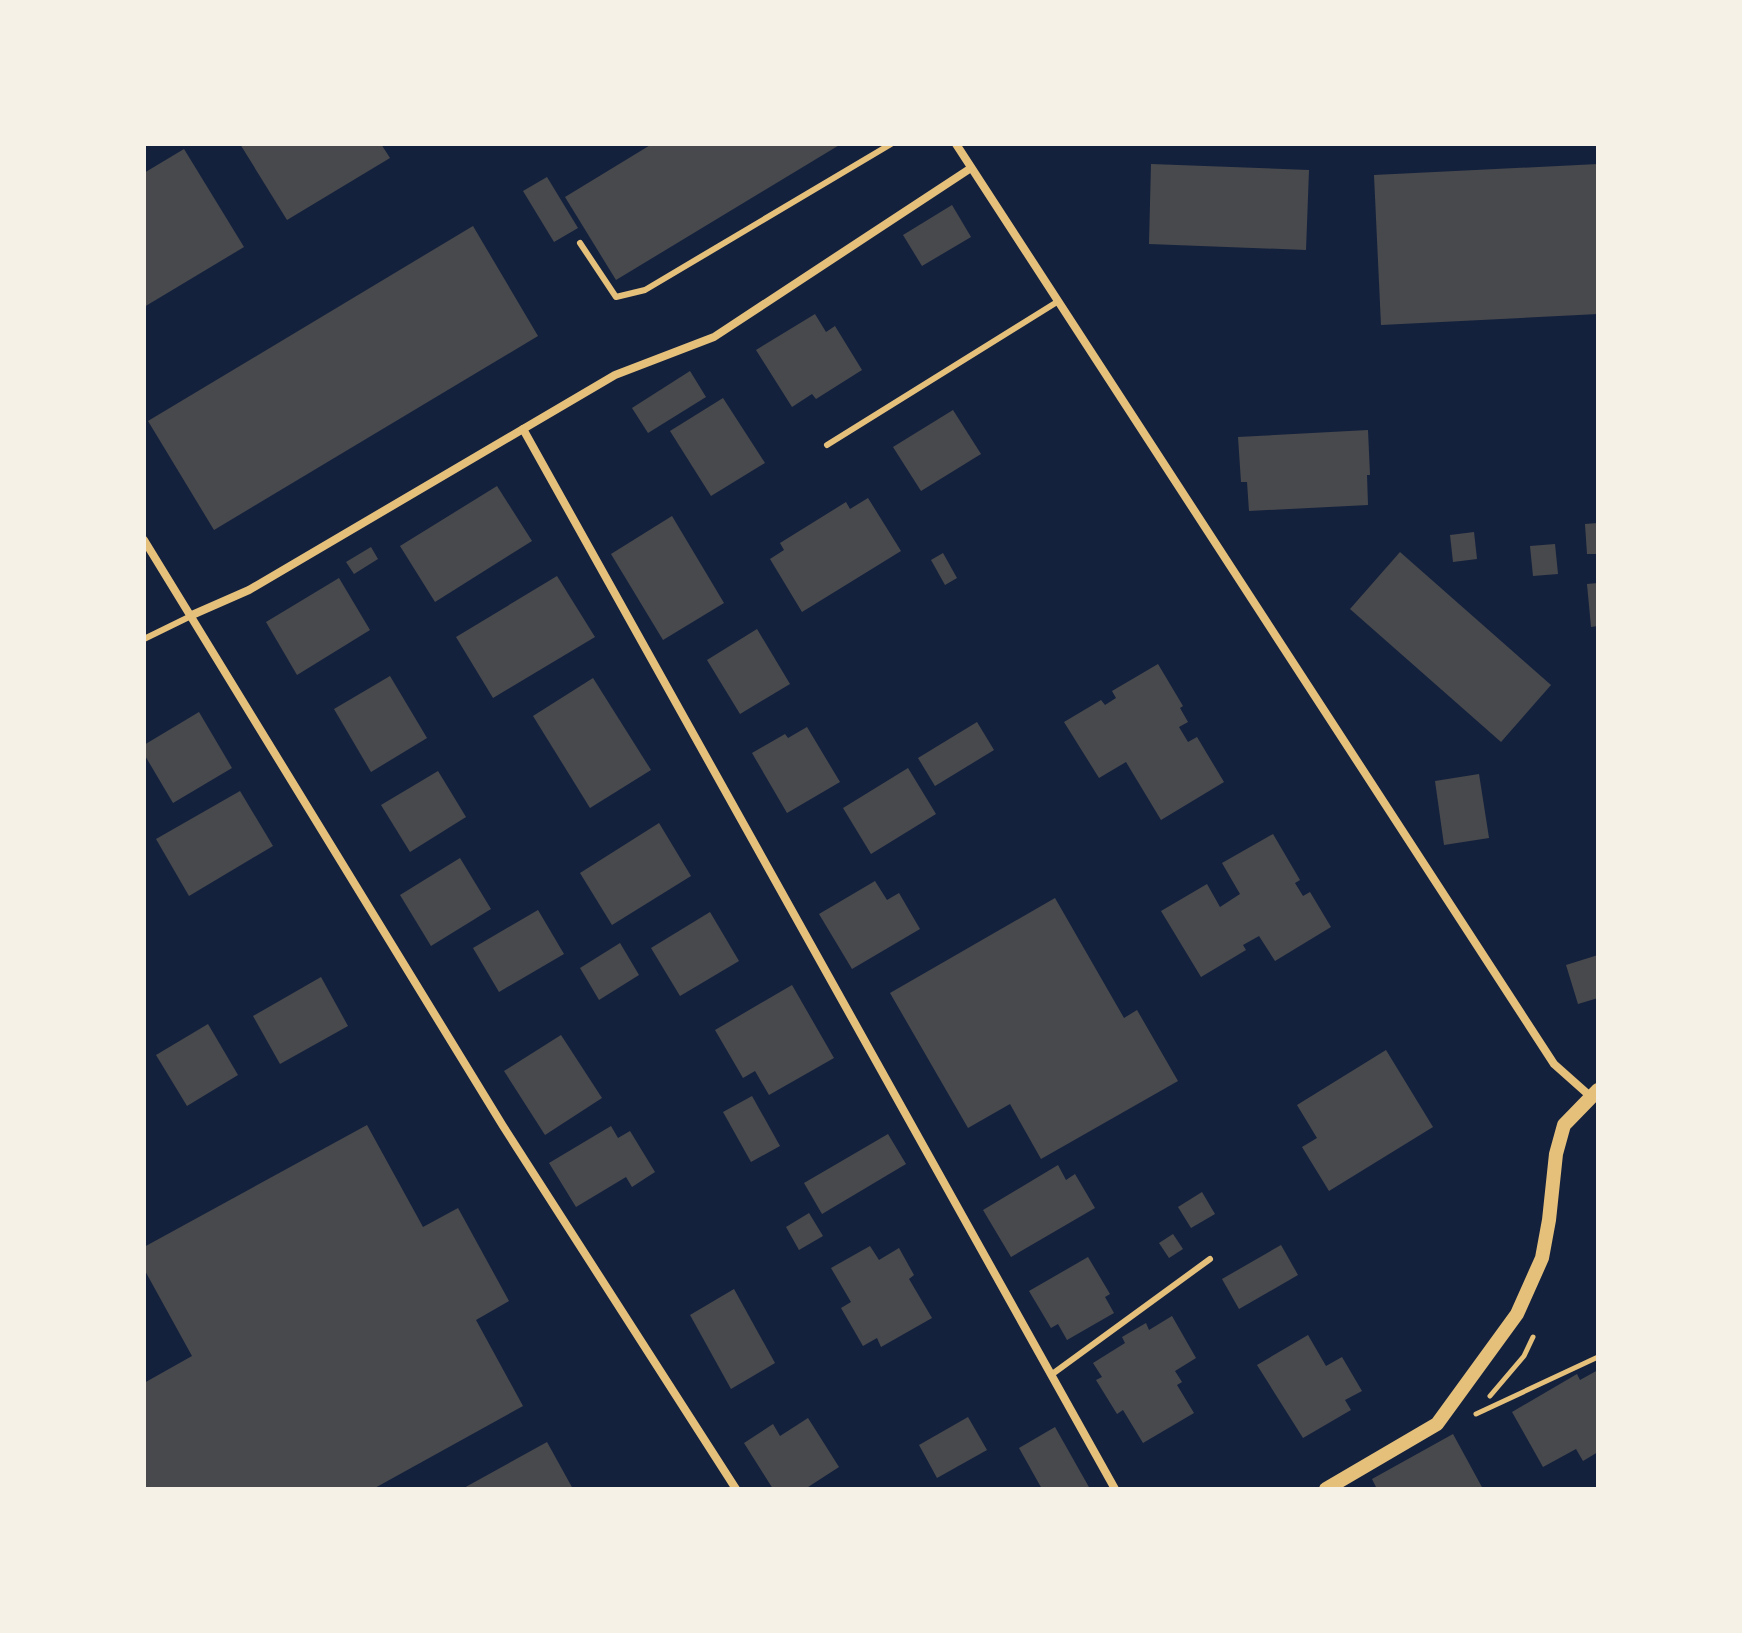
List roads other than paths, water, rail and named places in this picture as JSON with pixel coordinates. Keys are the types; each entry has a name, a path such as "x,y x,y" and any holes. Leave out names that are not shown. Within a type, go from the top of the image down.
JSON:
{"street":[{"path":"956,144 1554,1064 1594,1093 1564,1125 1556,1154 1542,1258 1517,1314 1437,1424 1326,1489"},
{"path":"192,615 249,590 615,375 714,337 971,168"},
{"path":"523,429 1115,1489"},
{"path":"144,540 503,1126 736,1489"}],"lane":[{"path":"580,243 616,297 645,290 891,144"},
{"path":"827,445 1057,302"},
{"path":"144,639 192,615"},
{"path":"1051,1375 1210,1259"}]}
